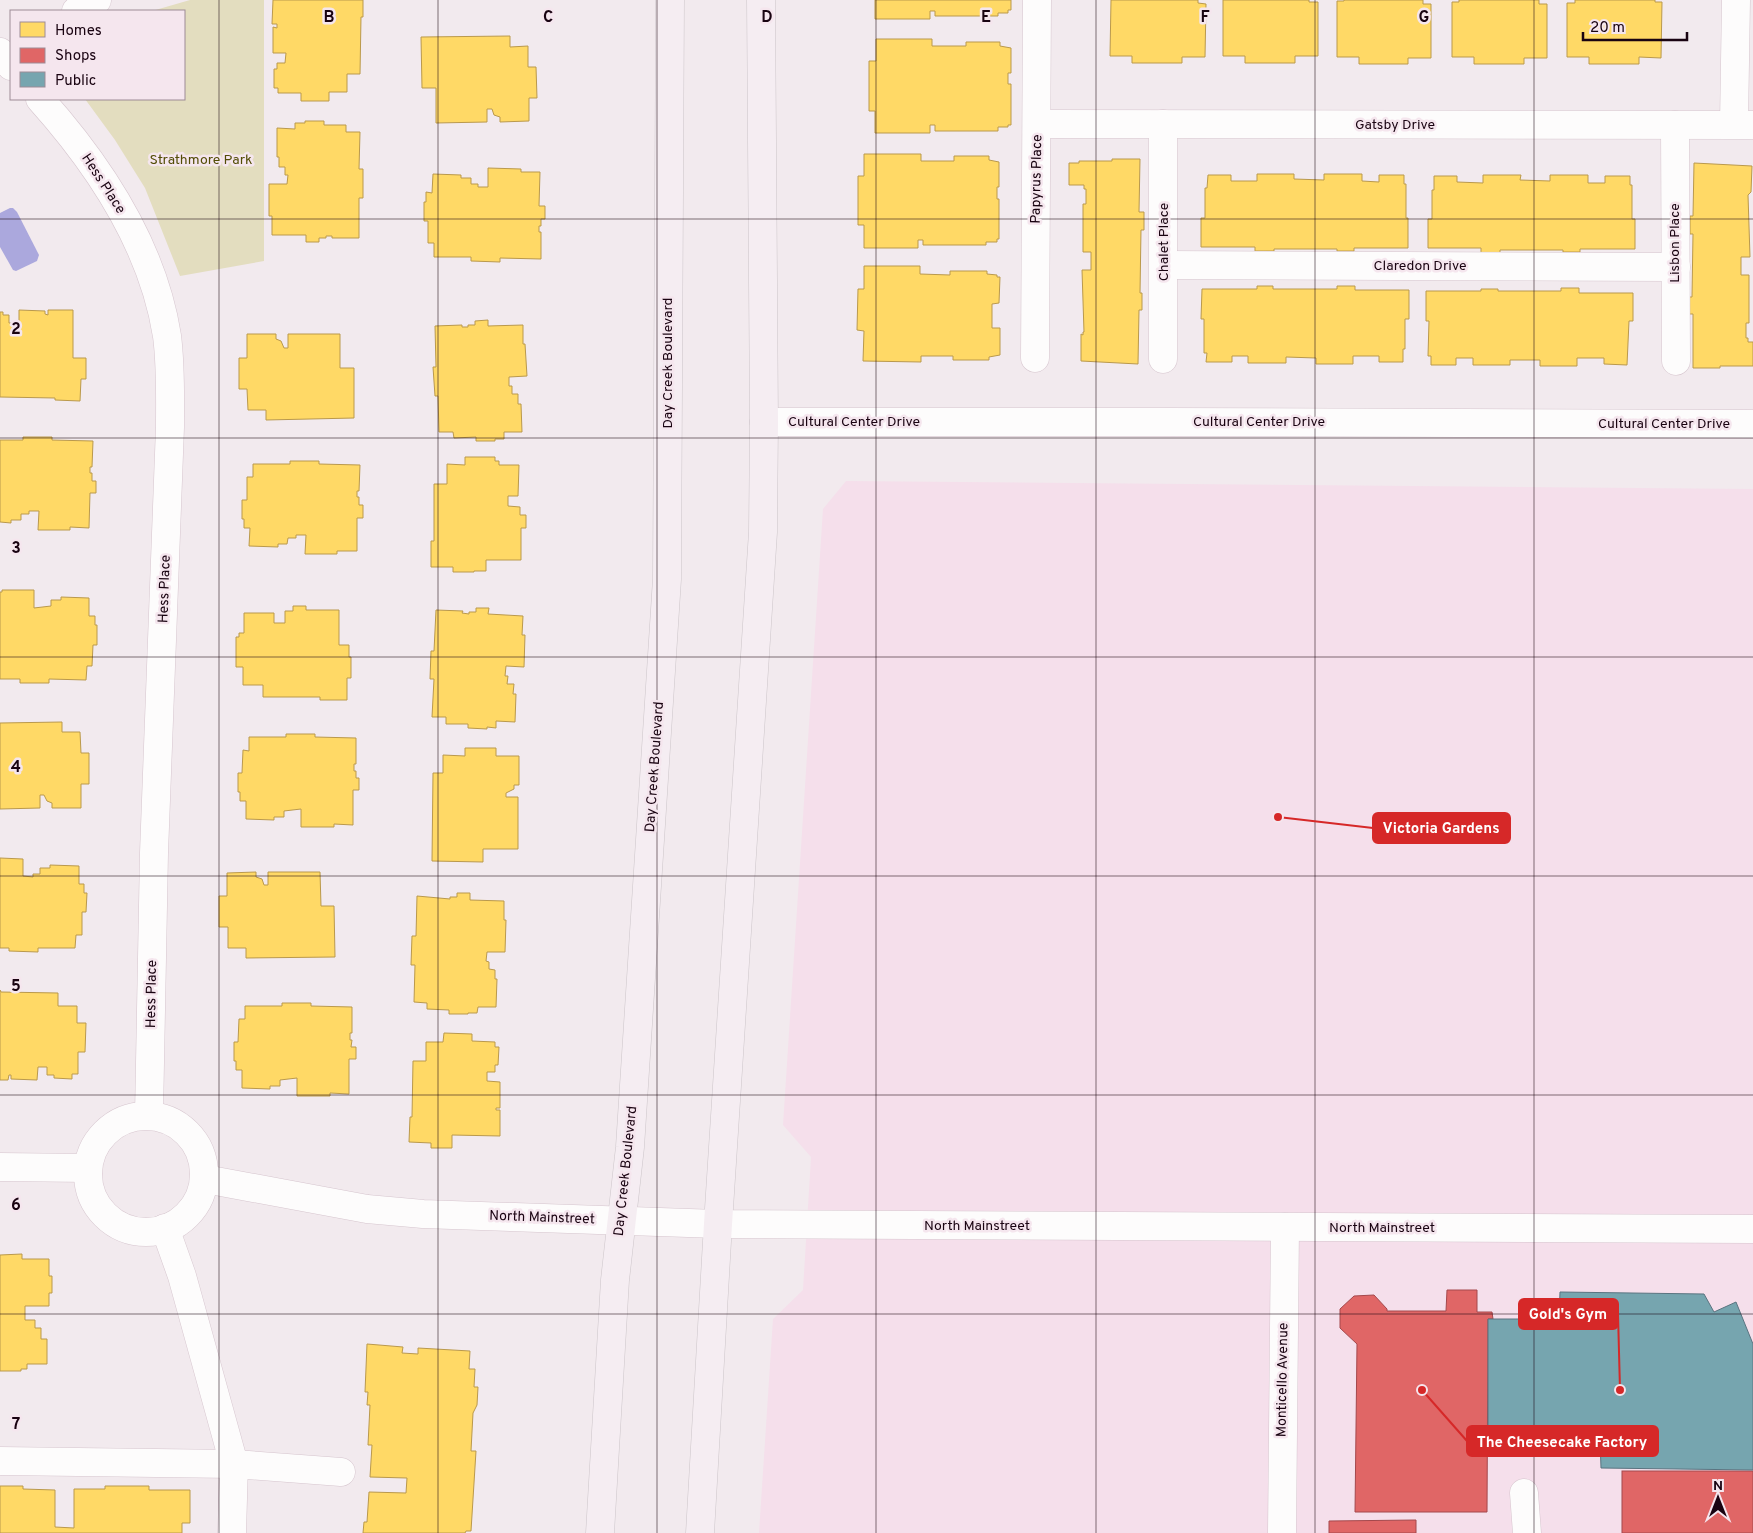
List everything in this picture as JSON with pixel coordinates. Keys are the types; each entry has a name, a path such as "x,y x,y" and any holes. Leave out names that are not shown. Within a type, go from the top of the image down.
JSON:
{"main road":[{"name":"Day Creek Boulevard","path":"600,1533 614,1280 630,1147 667,579 670,0"},
{"path":"700,1533 762,532 764,422 761,0"}],"street":[{"path":"78,10 97,0"},
{"name":"Papyrus Place","path":"1035,358 1038,124 1037,0"},
{"path":"1736,0 1743,124"},
{"name":"Hess Place","path":"41,100 93,166 126,218 141,250 160,301 167,337 170,373 170,427 167,556 156,783 150,1115"},
{"name":"Gatsby Drive","path":"1038,124 1743,124"},
{"name":"Chalet Place","path":"1163,124 1163,359"},
{"name":"Lisbon Place","path":"1675,125 1676,361"},
{"name":"Claredon Drive","path":"1164,264 1676,267"},
{"name":"Cultural Center Drive","path":"764,422 1753,424"},
{"path":"150,1115 170,1122 185,1132 196,1145 205,1178 201,1194 192,1209 180,1221 165,1228 146,1231 127,1228 110,1219 97,1205 90,1187 88,1168 92,1150 103,1134 118,1123 150,1115"},
{"path":"0,1167 88,1168"},
{"name":"North Mainstreet","path":"205,1178 368,1209 423,1214 554,1217 622,1221 718,1224 1753,1229"},
{"name":"Monticello Avenue","path":"1282,1533 1285,1227"},
{"path":"165,1228 182,1276 234,1464 232,1533"},
{"path":"0,1461 234,1464 341,1472"},
{"path":"1524,1493 1527,1533"}],"shaded area":[{"path":"846,481 1753,489 1753,1533 759,1533 773,1319 803,1290 811,1157 783,1125 823,509"}],"green space":[{"name":"Strathmore Park","path":"190,0 264,0 264,261 180,276 145,188 115,140 86,100 185,100 185,10 155,10"}],"water":[{"path":"10,208 17,212 39,255 37,261 16,271 13,270 0,247 0,213"}],"building: Homes":[{"path":"273,0 363,0 360,74 347,74 347,92 329,92 329,101 301,101 301,93 278,93 278,88 274,88 274,69 277,69 277,63 285,63 286,53 273,53 273,27 277,28 277,24 272,24"},
{"path":"875,0 1011,0 1011,10 1008,10 1008,13 998,13 998,16 935,16 935,11 930,11 930,19 875,19"},
{"path":"1111,0 1198,0 1198,3 1206,4 1205,57 1182,57 1182,63 1132,63 1132,56 1110,56"},
{"path":"1223,0 1309,0 1309,2 1318,2 1318,56 1295,56 1295,63 1245,63 1245,56 1223,56"},
{"path":"1423,0 1423,4 1431,4 1431,58 1408,58 1408,64 1359,64 1359,57 1337,57 1337,1"},
{"path":"1459,0 1539,0 1539,4 1547,4 1547,58 1524,58 1524,64 1474,64 1474,57 1452,57 1452,2 1459,2"},
{"path":"1575,0 1655,0 1655,2 1662,2 1661,58 1639,57 1639,64 1589,64 1589,57 1567,57 1567,3 1575,3"},
{"path":"510,36 510,47 528,46 528,67 536,67 537,98 529,98 529,121 500,122 500,117 494,115 492,109 487,109 487,122 436,123 436,88 422,88 421,37"},
{"path":"876,39 932,39 932,46 966,46 966,42 1000,42 1000,46 1011,48 1011,73 1008,73 1008,84 1011,84 1011,125 1008,125 1008,127 998,127 998,131 935,131 935,125 930,125 930,133 875,133 875,111 869,111 869,61 876,61"},
{"path":"305,121 324,121 324,125 346,125 346,132 360,132 359,169 363,169 363,198 359,198 359,238 332,238 332,236 326,236 326,238 319,238 319,242 306,242 306,235 272,235 272,216 269,216 269,184 287,184 288,175 285,175 285,167 279,167 277,128 295,129 295,123 305,123"},
{"path":"864,154 921,154 921,161 954,161 954,156 989,156 989,160 999,162 997,199 999,199 999,239 997,239 997,242 986,242 986,245 923,245 923,240 918,240 918,248 864,248 864,225 858,225 858,176 864,176"},
{"path":"1112,159 1140,159 1139,212 1144,212 1144,230 1141,230 1140,293 1142,293 1142,310 1139,310 1138,364 1081,361 1081,334 1083,335 1084,332 1082,270 1091,270 1091,252 1083,252 1083,204 1086,204 1086,189 1084,189 1084,185 1069,185 1069,163 1079,163 1079,161 1112,161"},
{"path":"1694,163 1752,166 1751,192 1748,195 1750,257 1741,257 1741,275 1749,275 1749,323 1746,323 1746,338 1748,338 1748,342 1753,342 1753,366 1693,368 1693,314 1688,314 1688,297 1692,297 1693,234 1690,234 1690,216 1693,216"},
{"path":"488,168 521,169 521,172 540,172 539,206 545,206 545,219 541,219 541,226 539,226 539,232 541,232 541,259 500,258 500,262 471,261 471,257 434,257 434,243 428,243 428,221 424,221 424,202 426,202 426,192 432,193 433,174 461,175 461,178 471,178 471,184 478,184 478,187 488,187"},
{"path":"1257,174 1294,174 1294,179 1324,180 1324,174 1362,174 1362,181 1379,182 1379,175 1404,175 1404,184 1406,184 1406,218 1408,218 1408,248 1354,248 1354,251 1337,251 1337,249 1274,249 1274,251 1255,251 1255,247 1201,247 1201,218 1205,218 1205,188 1207,188 1208,175 1231,175 1231,181 1257,181"},
{"path":"1483,175 1521,175 1520,180 1550,181 1550,175 1588,175 1588,183 1605,183 1605,176 1630,176 1630,185 1632,185 1632,219 1635,219 1635,249 1580,249 1580,252 1563,252 1563,250 1500,250 1500,253 1481,253 1481,248 1428,248 1428,219 1432,219 1434,176 1457,176 1457,182 1483,183"},
{"path":"864,266 920,266 920,274 950,275 950,271 987,271 987,274 997,275 997,277 1000,277 999,303 992,304 992,328 1000,328 1000,355 989,357 989,360 953,360 953,356 921,356 921,362 863,361 864,331 857,330 858,289 864,289"},
{"path":"1257,286 1273,286 1273,289 1337,289 1337,286 1355,286 1355,290 1409,290 1409,319 1405,319 1403,362 1379,362 1379,356 1353,356 1353,364 1316,364 1316,358 1286,357 1286,363 1248,363 1248,356 1232,356 1232,362 1206,362 1207,353 1204,353 1204,319 1201,319 1202,289 1257,289"},
{"path":"1561,288 1579,288 1579,293 1633,293 1633,321 1629,321 1627,365 1604,364 1604,358 1577,358 1577,366 1540,366 1540,360 1510,360 1510,365 1473,365 1473,358 1456,358 1456,365 1431,365 1431,356 1428,356 1429,321 1426,321 1426,291 1481,291 1481,289 1498,289 1498,291 1561,291"},
{"path":"19,310 45,311 45,314 48,315 48,310 73,310 73,358 86,358 86,379 81,379 80,401 55,400 55,398 0,397 0,312 3,312 3,315 9,315 9,323 19,323"},
{"path":"488,320 488,326 523,325 527,376 509,377 509,386 512,386 512,394 518,394 518,404 521,404 522,432 504,432 504,439 495,439 495,441 476,441 476,437 454,438 453,432 439,432 438,396 435,396 433,367 436,367 435,326 462,325 462,327 468,327 468,325 475,325 475,321"},
{"path":"247,334 276,334 276,339 281,341 284,348 288,348 288,334 340,334 340,368 354,368 354,418 266,420 266,410 248,410 247,389 239,389 239,358 247,358"},
{"path":"23,437 52,437 52,440 93,441 90,473 92,473 92,481 96,481 96,493 90,493 89,528 70,527 70,530 38,530 39,511 29,511 29,514 21,514 21,520 11,520 11,523 0,522 0,440 23,440"},
{"path":"465,457 495,457 495,461 499,461 499,465 519,465 518,496 508,496 508,506 520,507 520,515 526,515 526,528 521,528 521,560 486,560 486,571 474,572 453,572 453,567 431,567 431,541 434,541 434,484 447,484 447,464 465,465"},
{"path":"290,461 319,461 319,464 360,465 357,497 359,497 359,505 363,505 363,518 357,518 357,551 337,551 337,554 305,554 306,535 296,535 296,538 288,538 287,544 278,544 278,547 249,546 250,528 244,528 242,500 247,500 247,477 253,477 253,464 290,464"},
{"path":"2,590 34,590 34,608 51,606 51,600 61,600 61,597 89,598 89,616 95,616 95,625 97,625 97,645 93,645 92,666 87,666 86,680 49,679 49,683 20,683 20,679 0,679 0,592"},
{"path":"293,606 306,606 306,610 339,610 339,645 349,645 349,657 351,657 351,678 347,678 347,700 320,700 320,697 263,697 263,685 243,685 243,667 236,667 236,637 239,637 239,633 244,633 244,613 274,613 274,623 285,623 285,611 293,611"},
{"path":"476,608 489,608 488,614 523,616 522,635 525,635 524,667 506,666 505,676 508,676 507,684 514,684 513,694 516,694 515,722 496,721 496,728 468,728 468,724 446,724 446,717 432,717 434,679 430,679 431,651 434,651 436,610 463,611 462,613 469,614 469,612 476,612"},
{"path":"62,722 62,732 80,732 81,753 89,753 89,784 81,784 81,808 52,808 52,803 47,801 44,795 40,795 40,808 0,809 0,723"},
{"path":"286,734 315,734 315,737 356,738 356,764 354,764 354,771 356,771 356,778 359,778 359,790 353,790 353,825 334,824 334,827 301,827 301,809 284,811 284,817 274,817 274,820 246,819 246,801 240,801 240,792 238,792 238,773 242,773 243,750 249,751 249,737 286,737"},
{"path":"465,748 496,748 496,756 519,756 519,785 514,785 514,789 506,793 506,797 518,797 518,849 483,849 483,862 432,861 433,773 443,773 443,755 465,756"},
{"path":"0,858 23,859 23,876 33,877 33,874 40,874 40,868 50,868 50,865 79,866 79,884 84,884 84,893 87,893 86,912 82,912 82,935 76,935 75,948 38,948 38,952 9,951 9,948 0,948"},
{"path":"256,872 256,877 262,879 264,885 268,885 268,872 320,872 321,906 334,906 335,957 246,958 246,948 228,948 228,927 219,927 219,896 227,896 227,873"},
{"path":"457,893 470,893 470,900 504,901 504,920 506,920 505,952 487,952 486,961 489,962 489,969 495,970 495,979 497,979 496,1007 478,1007 477,1013 449,1014 449,1010 427,1009 427,1003 414,1002 415,965 411,965 412,936 416,936 417,896 450,899 450,897 457,897"},
{"path":"0,990 1,992 58,993 58,1006 77,1006 77,1023 86,1023 85,1052 78,1052 78,1074 72,1074 72,1079 54,1078 54,1075 47,1075 47,1067 38,1067 37,1080 11,1079 11,1075 9,1075 8,1080 0,1080"},
{"path":"282,1003 311,1003 311,1006 352,1007 352,1033 350,1033 350,1040 352,1040 351,1047 356,1047 356,1059 349,1059 349,1094 330,1093 330,1096 297,1096 297,1078 280,1080 280,1086 270,1086 270,1089 242,1088 242,1070 236,1070 236,1061 234,1061 234,1042 238,1042 239,1019 245,1019 245,1006 282,1006"},
{"path":"444,1033 472,1034 472,1041 495,1042 495,1047 499,1047 498,1065 495,1065 495,1072 487,1072 487,1081 500,1082 500,1108 496,1108 496,1110 500,1110 500,1136 452,1135 452,1148 431,1148 431,1143 409,1142 410,1117 412,1117 413,1061 426,1061 426,1042 443,1042"},
{"path":"22,1254 22,1259 49,1259 52,1293 49,1293 49,1306 25,1306 25,1320 35,1320 35,1328 41,1328 41,1339 47,1339 47,1364 27,1364 27,1369 21,1369 21,1371 0,1371 0,1255"},
{"path":"367,1344 403,1347 402,1353 418,1354 418,1348 470,1351 469,1369 475,1369 474,1387 478,1387 477,1405 473,1413 471,1451 476,1451 471,1531 466,1531 465,1533 363,1533 364,1522 367,1522 369,1492 406,1493 407,1478 370,1477 372,1445 368,1445 370,1405 367,1405 368,1392 365,1392"},
{"path":"0,1486 23,1486 23,1489 55,1490 55,1527 74,1528 74,1489 105,1489 105,1486 149,1486 149,1490 190,1490 190,1523 182,1523 182,1533 0,1533"}],"building: Shops":[{"path":"1447,1290 1477,1290 1477,1312 1492,1312 1493,1319 1488,1319 1487,1512 1355,1512 1357,1344 1340,1328 1340,1309 1354,1296 1374,1295 1387,1311 1446,1311"},
{"path":"1622,1471 1753,1471 1753,1533 1622,1533"},
{"path":"1416,1520 1416,1533 1329,1533 1329,1521"}],"building: Public":[{"path":"1560,1292 1704,1294 1714,1312 1736,1302 1753,1344 1753,1470 1601,1468 1600,1439 1488,1436 1488,1319 1559,1319"}],"place":[{"name":"Victoria Gardens","path":"1278,817"},
{"name":"The Cheesecake Factory","path":"1422,1390"},
{"name":"Gold's Gym","path":"1620,1390"}]}
